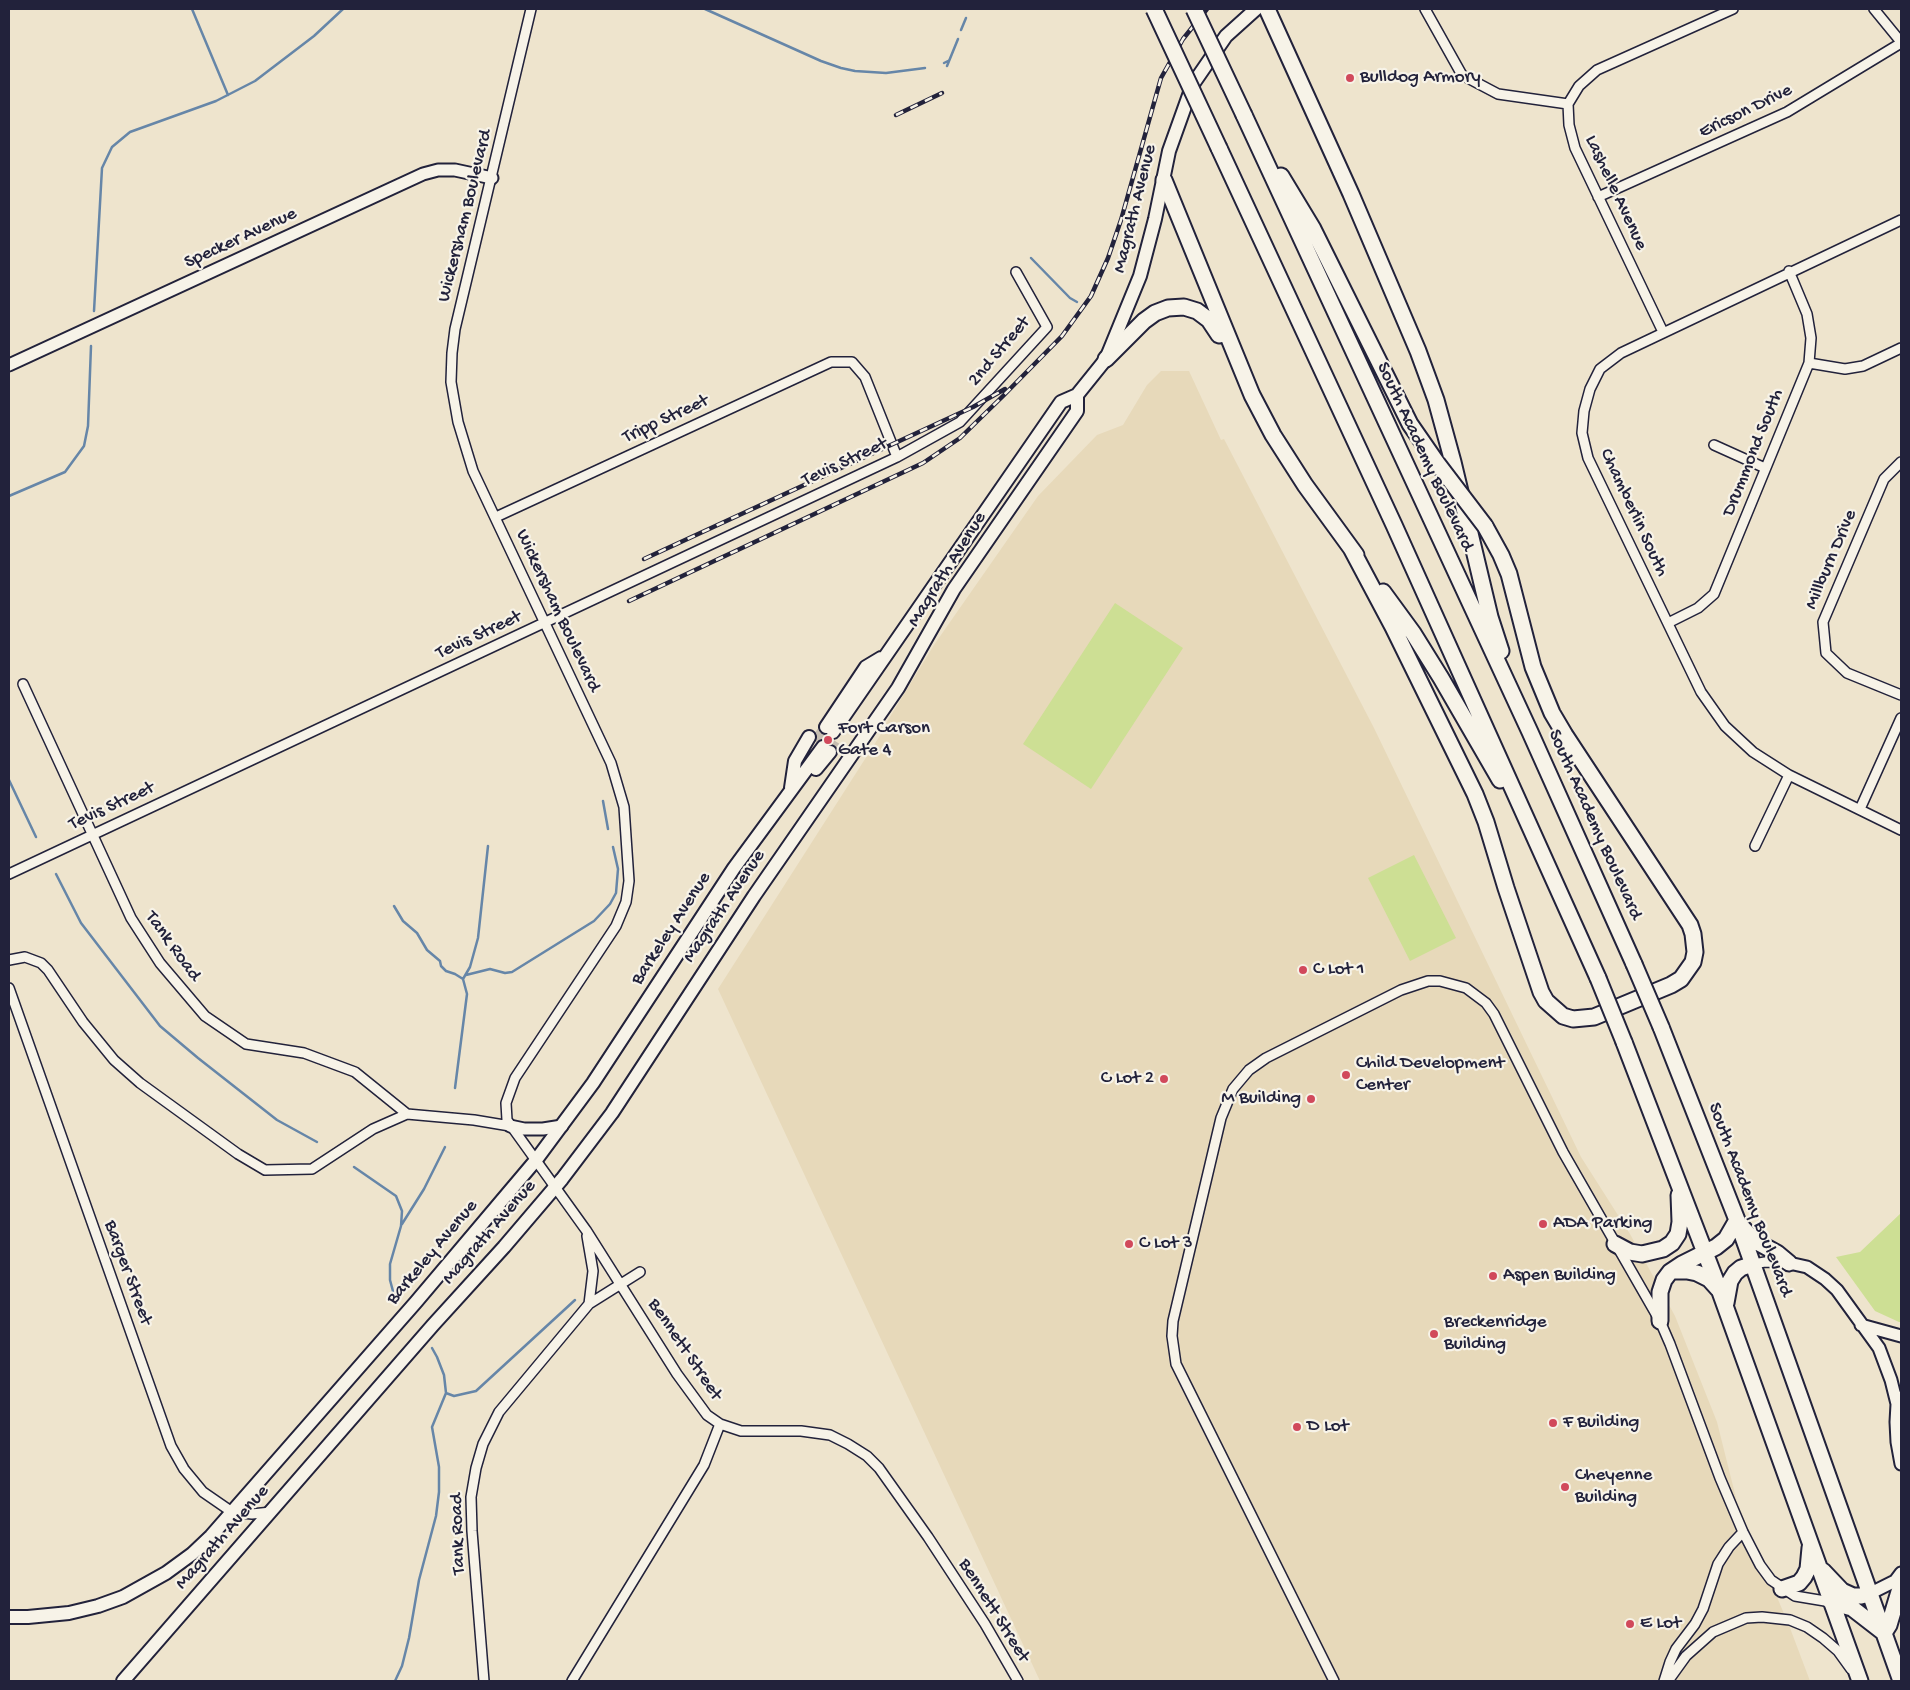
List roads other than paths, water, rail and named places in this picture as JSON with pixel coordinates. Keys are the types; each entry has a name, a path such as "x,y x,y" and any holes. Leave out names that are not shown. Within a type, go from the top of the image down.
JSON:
{"highway":[{"path":"1154,9 1394,525 1598,978 1706,1253 1860,1681"},
{"name":"South Academy Boulevard","path":"1194,9 1530,732 1634,964 1737,1220 1901,1681"},
{"path":"1267,9 1371,238 1418,351 1436,400 1453,462 1490,617 1530,732"},
{"path":"1244,115 1312,229 1410,424 1485,526 1501,555 1509,574 1533,668 1552,713 1565,736 1690,925 1695,952 1692,962 1681,979 1594,1018 1573,1019 1563,1016 1546,1001 1540,992 1486,822 1475,794 1393,626 1351,548"},
{"path":"1164,180 1237,360 1252,395 1273,435 1305,485 1413,633 1464,716 1551,871"},
{"path":"1106,359 1144,321 1155,313 1168,308 1184,307 1197,311 1209,320 1237,360"},
{"path":"1616,1244 1630,1252 1642,1254 1663,1249 1672,1243 1678,1234 1680,1222 1678,1181"},
{"path":"1660,1321 1660,1292 1664,1280 1670,1272 1706,1253 1726,1239 1737,1220 1755,1241 1777,1253 1789,1263"},
{"path":"1726,1307 1730,1281 1742,1268 1753,1264"},
{"path":"1670,1272 1687,1270 1697,1273 1708,1279 1719,1290"},
{"path":"1782,1588 1799,1583 1804,1577 1808,1569 1810,1544"},
{"path":"1817,1564 1842,1591 1854,1596 1870,1594"},
{"path":"1831,1602 1852,1608 1884,1633 1889,1625 1901,1585"}],"main road":[{"name":"Magrath Avenue","path":"123,1681 556,1186 612,1113 754,896 898,688 954,590 1077,411 1077,395 1106,359 1140,276 1164,180 1169,151 1179,118 1193,84 1226,36 1256,9"},
{"path":"887,654 849,681 829,730 887,654 1061,402 1077,395"},
{"name":"Barkeley Avenue","path":"9,1617 36,1617 69,1613 98,1606 123,1597 159,1578 192,1554 212,1536 416,1302 536,1160 593,1083 734,868 790,792 810,778 819,744 795,761 790,792"}],"street":[{"name":"Wickersham Boulevard","path":"510,1126 505,1110 515,1078 616,926 626,902 629,882 624,806 617,780 467,454 456,413 451,375 455,329 532,9"},
{"path":"1425,9 1462,75 1498,94 1568,104 1579,86 1597,70 1733,9"},
{"path":"1874,9 1901,42"},
{"name":"Ericson Drive","path":"1598,198 1788,112 1901,42"},
{"name":"Lashelle Avenue","path":"1568,104 1569,125 1575,148 1663,332"},
{"name":"Specker Avenue","path":"9,366 423,174 438,170 455,170 492,178"},
{"name":"Chamberlin South","path":"1901,220 1789,271 1621,352 1600,369 1590,389 1584,411 1582,433 1588,458 1701,692 1726,726 1752,752 1789,775 1901,830"},
{"name":"Drummond South","path":"1668,623 1698,608 1714,594 1809,363 1811,338 1807,314 1789,271"},
{"name":"2nd Street","path":"960,422 1046,327 1016,272"},
{"path":"1809,363 1845,369 1863,366 1901,348"},
{"name":"Tripp Street","path":"496,517 831,362 852,362 865,377 897,457"},
{"name":"Tevis Street","path":"9,874 91,834 545,624 897,457 960,422"},
{"path":"1714,445 1765,468"},
{"name":"Millburn Drive","path":"1901,462 1884,479 1823,622 1826,653 1847,673 1901,696"},
{"name":"Tank Road","path":"23,684 131,918 160,963 204,1016 246,1044 304,1053 355,1072 407,1114"},
{"path":"1860,809 1901,718"},
{"path":"1755,846 1789,775"},
{"path":"9,960 25,957 41,962 83,1022 114,1060 140,1083 238,1154 265,1170 312,1169 373,1129 407,1114 474,1120 524,1129 562,1126"},
{"path":"1334,1681 1176,1364 1172,1336 1173,1321 1221,1118 1232,1089 1260,1061 1401,990 1428,981 1454,984 1476,995 1494,1014 1563,1152 1660,1321 1720,1478 1743,1532 1760,1565 1772,1580 1782,1588 1802,1598 1831,1602"},
{"name":"Barger Street","path":"9,988 171,1446 184,1469 203,1492 232,1512"},
{"path":"510,1126 556,1186"},
{"name":"Bennett Street","path":"556,1186 707,1415 720,1424 741,1431 818,1432 840,1440 867,1456 879,1468 928,1538 985,1624 1018,1681"},
{"path":"586,1230 593,1271 589,1304"},
{"path":"1753,1264 1765,1262 1789,1263 1807,1267 1837,1290 1879,1348 1899,1400 1896,1422 1901,1464"},
{"name":"Tank Road","path":"484,1681 471,1497 476,1468 483,1444 499,1412 589,1304 640,1272"},
{"path":"1861,1325 1901,1336"},
{"path":"572,1681 704,1465 720,1424"},
{"path":"232,1512 252,1514 271,1512"},
{"path":"1664,1681 1676,1649 1695,1624 1703,1609 1718,1564 1729,1547 1743,1532"},
{"path":"1870,1594 1896,1581 1901,1573"},
{"path":"1668,1681 1697,1644 1713,1632 1746,1618 1762,1617 1790,1620 1807,1627 1838,1651 1860,1681"}],"waterway":[{"path":"192,9 228,95"},
{"path":"94,311 102,168 112,147 130,132 216,101 255,81 314,36 343,9"},
{"path":"705,9 821,61 841,68 886,73 925,68"},
{"path":"961,30 966,18"},
{"path":"947,66 958,39"},
{"path":"944,63 948,61"},
{"path":"1031,258 1070,298 1077,302"},
{"path":"9,496 65,472 84,446 88,426 91,346"},
{"path":"9,780 36,837"},
{"path":"603,801 608,829"},
{"path":"455,1088 467,994 463,979 470,967 478,938 488,846"},
{"path":"466,975 490,969 505,973 512,972 594,921 610,904 616,893 618,869 613,847"},
{"path":"56,874 81,923 160,1026 277,1120 317,1142"},
{"path":"394,906 403,921 417,933 427,950 440,961 441,966 446,971 463,979"},
{"path":"402,1224 424,1189 445,1147"},
{"path":"354,1167 396,1196 402,1211 401,1226 390,1264 390,1280 394,1295"},
{"path":"446,1393 454,1396 476,1391 575,1300"},
{"path":"395,1681 402,1666 409,1638 419,1580 436,1516 439,1492 439,1467 432,1427 446,1393 444,1375 432,1348"}],"tunnel":[{"path":"816,742 826,727"},
{"path":"830,752 840,737"}],"railway":[{"path":"629,601 923,463 960,438 1062,336 1091,296 1108,258 1121,220 1161,78 1183,39 1207,9"},
{"path":"896,115 942,93"},
{"path":"644,559 973,407 1005,389"}],"place":[{"name":"Bulldog Armory","path":"1350,78"},
{"name":"Fort Carson Gate 4","path":"828,740"},
{"name":"C Lot 1","path":"1303,970"},
{"name":"Child Development Center","path":"1346,1075"},
{"name":"C Lot 2","path":"1164,1079"},
{"name":"M Building","path":"1311,1099"},
{"name":"ADA Parking","path":"1543,1224"},
{"name":"C Lot 3","path":"1129,1244"},
{"name":"Aspen Building","path":"1493,1276"},
{"name":"Breckenridge Building","path":"1434,1334"},
{"name":"F Building","path":"1553,1423"},
{"name":"D Lot","path":"1297,1427"},
{"name":"Cheyenne Building","path":"1565,1487"},
{"name":"E Lot","path":"1630,1624"}]}
